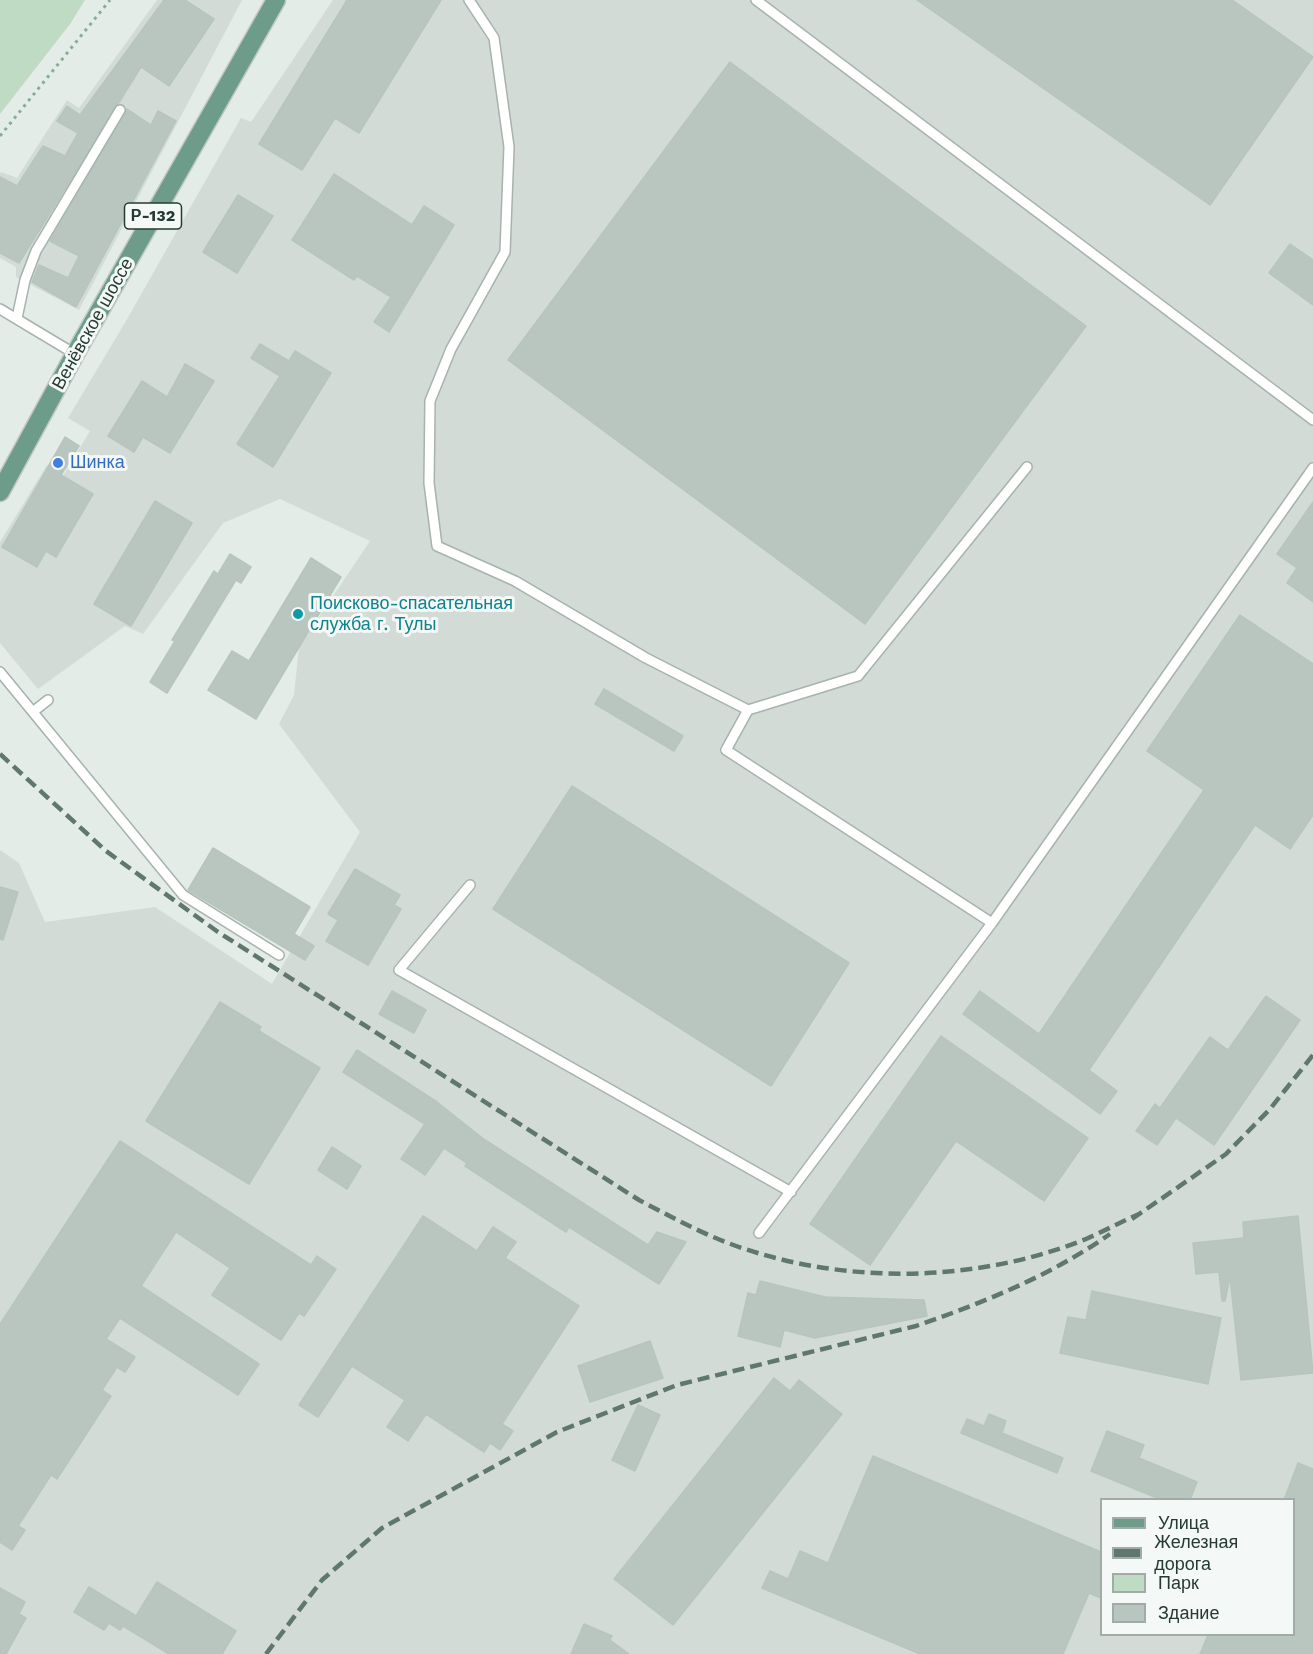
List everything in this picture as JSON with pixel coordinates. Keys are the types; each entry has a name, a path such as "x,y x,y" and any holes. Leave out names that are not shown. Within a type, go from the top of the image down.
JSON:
{"main road":[{"name":"Венёвское шоссе","path":"0,492 75,354 276,0"}],"lane":[{"path":"469,0 494,38 509,147 505,252 451,349 430,401 429,483 437,546 515,581 646,658 748,710"},
{"path":"756,0 1313,420"},
{"path":"17,318 25,280 36,251 120,110"},
{"path":"0,309 75,354"},
{"path":"992,923 726,750 748,710 858,676 1027,467"},
{"path":"759,1233 992,923 1313,468"},
{"path":"0,672 183,895 279,955"},
{"path":"34,711 48,700"},
{"path":"470,885 399,970 790,1192"}],"path":[{"path":"0,136 110,0"}],"shaded area":[{"path":"157,0 242,0 79,310 16,277 16,267 0,258 0,174 1,172 17,178 67,100 79,108"},
{"path":"333,0 1313,0 1313,1654 0,1654 0,850 19,863 45,922 155,907 272,984 360,832 279,724 294,695 299,647 370,541 280,499 223,523 143,634 125,626 38,689 0,643 0,542 47,465 63,476 90,431 68,418 241,118 251,122"}],"green space":[{"path":"0,0 85,0 70,24 0,114"}],"building":[{"path":"164,0 185,0 214,19 169,86 141,67 19,263 0,253 0,177 17,186 43,146 65,156 78,133 57,121 67,106 80,115"},
{"path":"347,0 441,0 359,133 335,118 302,170 259,144"},
{"path":"917,0 1232,0 1313,57 1210,205"},
{"path":"730,62 1086,326 865,624 508,360"},
{"path":"127,109 151,125 158,111 176,121 76,307 32,282 39,265 68,278 79,256 50,241"},
{"path":"334,174 412,225 424,206 454,225 389,332 374,322 391,297 357,276 354,280 292,240"},
{"path":"238,195 273,216 237,273 203,252"},
{"path":"1290,244 1313,260 1313,305 1269,273"},
{"path":"260,344 289,361 295,351 331,373 273,467 237,444 280,376 251,358"},
{"path":"185,364 214,381 170,453 143,437 134,452 108,436 142,381 167,397"},
{"path":"65,437 79,446 61,475 93,494 56,557 46,551 37,567 2,547"},
{"path":"155,501 192,523 131,626 94,604"},
{"path":"1313,502 1313,602 1287,583 1297,568 1277,554"},
{"path":"230,554 251,567 241,583 236,580 167,693 150,682 175,641 172,640 214,571 218,574"},
{"name":"Поисково-спасательная служба г. Тулы","path":"311,558 341,577 256,719 208,690 232,651 249,661"},
{"path":"1240,615 1313,664 1313,815 1290,849 1255,825 1089,1070 1117,1091 1100,1114 963,1014 980,991 1039,1034 1204,790 1147,751"},
{"path":"604,689 683,736 674,751 595,704"},
{"path":"572,786 849,963 771,1086 493,909"},
{"path":"213,848 310,907 294,934 314,946 305,960 188,890"},
{"path":"355,869 400,895 394,905 401,909 368,965 326,941 338,920 328,914"},
{"path":"0,887 18,892 3,940 0,939"},
{"path":"392,991 426,1010 414,1033 379,1014"},
{"path":"1266,996 1300,1020 1214,1145 1176,1118 1157,1145 1136,1131 1155,1104 1160,1108 1210,1037 1228,1050"},
{"path":"220,1002 261,1027 259,1031 320,1068 249,1184 146,1121"},
{"path":"941,1036 1088,1138 1044,1201 956,1141 870,1265 810,1224"},
{"path":"357,1050 437,1102 485,1140 648,1245 657,1232 686,1242 659,1284 569,1227 566,1232 465,1166 467,1163 444,1148 425,1175 401,1159 425,1124 343,1072"},
{"path":"120,1141 311,1265 317,1256 336,1269 304,1316 299,1313 281,1340 212,1295 230,1268 176,1232 141,1286 259,1364 238,1395 120,1318 106,1339 135,1357 125,1372 117,1367 102,1390 111,1396 57,1479 51,1475 18,1526 25,1530 12,1550 0,1542 0,1324"},
{"path":"332,1147 361,1166 347,1189 318,1170"},
{"path":"423,1216 477,1251 493,1227 516,1242 505,1258 579,1306 502,1424 513,1431 500,1450 490,1443 484,1452 426,1414 408,1441 387,1427 405,1400 352,1366 318,1417 299,1405"},
{"path":"1298,1216 1313,1373 1241,1380 1230,1277 1225,1301 1222,1301 1219,1272 1196,1274 1193,1243 1244,1238 1243,1222"},
{"path":"760,1281 825,1297 924,1300 927,1316 815,1338 784,1330 780,1347 738,1336 748,1293 756,1295"},
{"path":"1092,1291 1221,1318 1208,1384 1060,1353 1068,1317 1086,1320"},
{"path":"650,1341 663,1378 590,1402 578,1366"},
{"path":"774,1378 790,1391 799,1380 842,1414 673,1625 614,1579"},
{"path":"638,1405 660,1415 635,1471 612,1460"},
{"path":"989,1414 1006,1421 1002,1433 1063,1458 1057,1473 961,1433 967,1419 984,1426"},
{"path":"1107,1431 1144,1445 1139,1458 1197,1482 1191,1498 1157,1498 1091,1471"},
{"path":"873,1456 1100,1552 1100,1598 1089,1593 1063,1654 920,1654 762,1588 770,1571 788,1579 800,1551 828,1563"},
{"path":"1298,1463 1313,1469 1313,1654 1200,1654 1208,1636 1295,1636 1295,1498 1285,1498"},
{"path":"157,1582 236,1631 222,1654 169,1654 123,1626 120,1630 109,1623 104,1630 74,1612 89,1587 136,1616"},
{"path":"0,1588 25,1602 19,1614 26,1618 6,1654 0,1654"},
{"path":"584,1624 612,1636 610,1640 629,1654 571,1654"}],"railway":[{"path":"0,754 106,851 218,932 639,1200 716,1238 784,1260 827,1268 871,1273 915,1274 1002,1264 1045,1253 1086,1239 1139,1214"},
{"path":"1132,1219 1226,1154 1270,1109 1313,1055"},
{"path":"266,1654 322,1580 382,1528 557,1432 677,1385 916,1326 942,1317 1016,1287 1064,1263 1110,1234"}],"place":[{"name":"Шинка","path":"58,463"},
{"name":"Поисково-спасательная служба г. Тулы","path":"298,614"}]}
